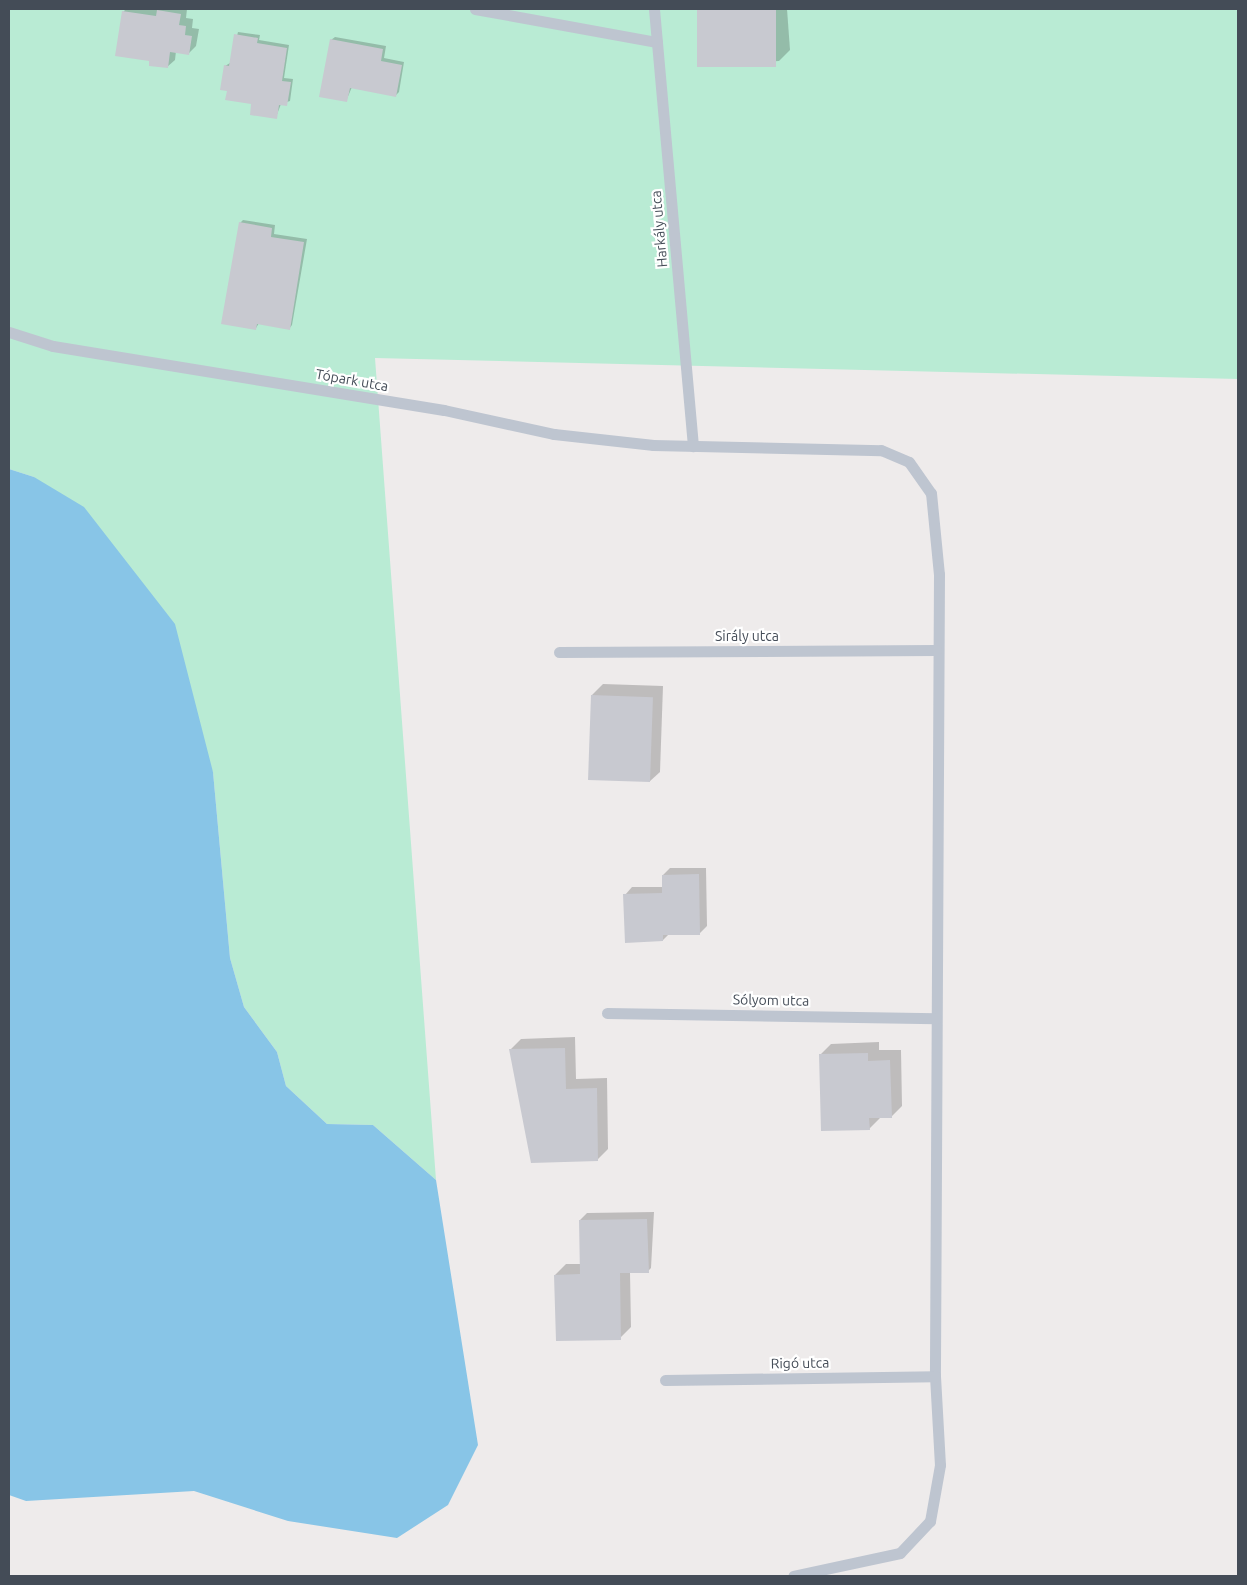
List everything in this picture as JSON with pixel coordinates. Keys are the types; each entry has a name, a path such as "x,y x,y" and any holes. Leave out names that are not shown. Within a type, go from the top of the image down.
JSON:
{"lane":[{"path":"475,9 657,42"},
{"name":"Harkály utca","path":"654,9 693,446"},
{"name":"Tópark utca","path":"9,332 53,346 444,410 554,434 652,445 881,450 909,462 931,493 939,574 936,650 935,1376 940,1465 930,1521 900,1553 793,1576"},
{"name":"Sirály utca","path":"558,652 936,650"},
{"name":"Sólyom utca","path":"607,1013 936,1018"},
{"name":"Rigó utca","path":"665,1380 935,1376"}],"green space":[{"path":"9,9 1238,9 1238,379 375,358 436,1180 373,1125 327,1124 286,1086 277,1052 244,1007 230,958 213,772 34,477 9,469"}],"water":[{"path":"9,469 34,477 84,507 175,624 213,772 230,958 244,1007 277,1052 286,1086 327,1124 373,1125 436,1180 478,1445 448,1505 397,1538 288,1521 194,1491 26,1501 9,1495"}],"building":[{"path":"697,9 776,9 776,67 697,67"},
{"path":"157,10 181,14 179,25 186,26 185,35 192,36 189,55 170,52 168,68 149,66 149,61 115,56 122,11 156,16"},
{"path":"234,34 258,38 257,43 287,48 282,81 291,82 287,106 279,105 277,119 250,115 251,104 225,100 227,91 220,90 224,65 229,66"},
{"path":"330,39 383,49 381,61 402,65 396,97 350,88 347,102 319,97"},
{"path":"239,222 272,228 271,237 304,242 290,330 257,324 256,330 221,324"},
{"path":"591,695 653,697 650,782 588,780"},
{"path":"699,874 700,935 663,935 663,941 625,943 623,894 662,893 662,875"},
{"path":"565,1048 566,1089 597,1088 598,1161 531,1163 509,1049"},
{"path":"868,1053 868,1061 890,1060 892,1118 869,1118 870,1130 821,1131 819,1054"},
{"path":"647,1219 649,1273 620,1273 621,1340 556,1341 554,1275 580,1274 579,1220"}]}
